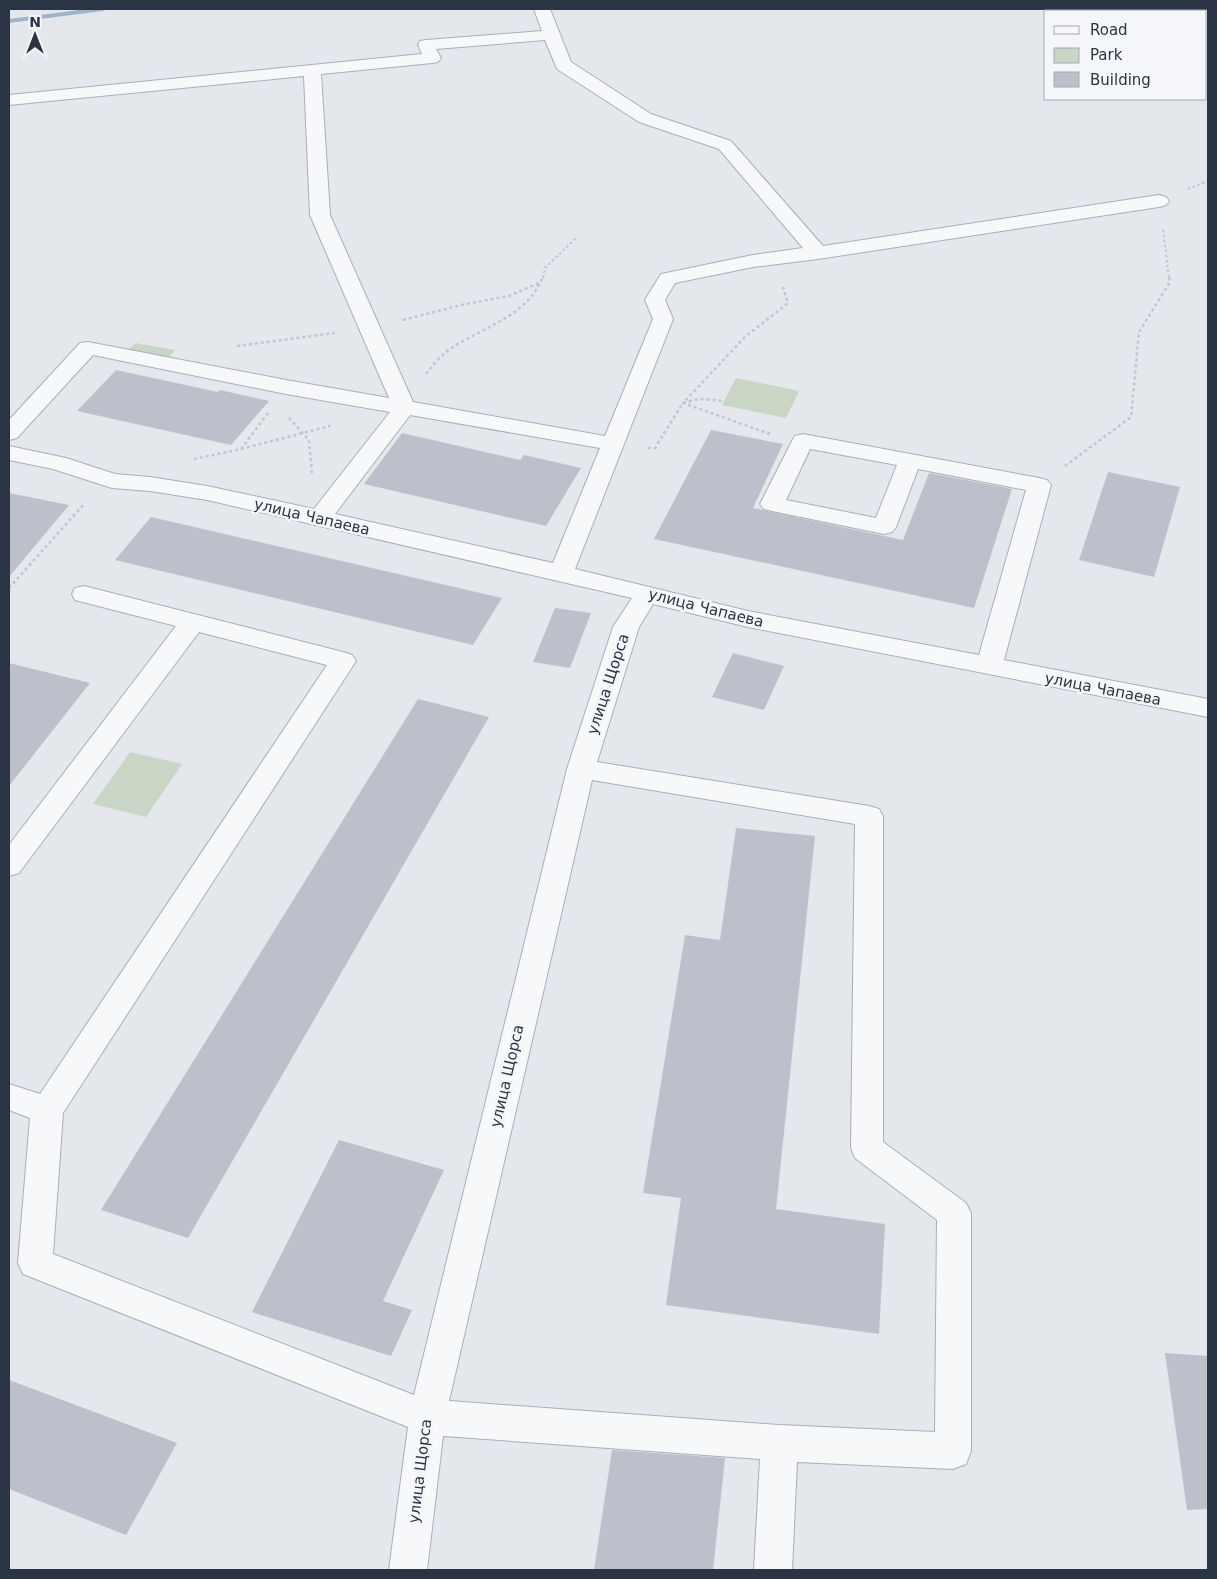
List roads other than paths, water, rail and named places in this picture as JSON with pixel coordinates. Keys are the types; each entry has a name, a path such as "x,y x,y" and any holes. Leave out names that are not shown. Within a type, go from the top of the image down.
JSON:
{"street":[{"path":"542,9 563,65 645,118 725,144 818,253"},
{"path":"9,100 432,58 426,45 551,35"},
{"path":"312,70 320,215 404,408"},
{"path":"561,573 663,319 654,300 668,278 772,259 1158,201"},
{"path":"9,433 88,348 281,395 404,408 613,444"},
{"path":"317,518 404,408"},
{"path":"910,461 884,527 772,504 803,441 1039,485 989,666"},
{"name":"улица Чапаева","path":"9,453 58,463 107,479 207,493 648,593 748,619 1208,708"},
{"name":"улица Щорса","path":"408,1570 426,1417 581,769 626,627 648,593"},
{"path":"84,594 343,661 47,1110 35,1263 426,1417 779,1443 953,1450 954,1213 867,1148 869,816 581,769"},
{"path":"9,865 193,622"},
{"path":"9,1097 47,1110"},
{"path":"773,1570 779,1443"}],"waterway":[{"path":"9,21 103,9"}]}
